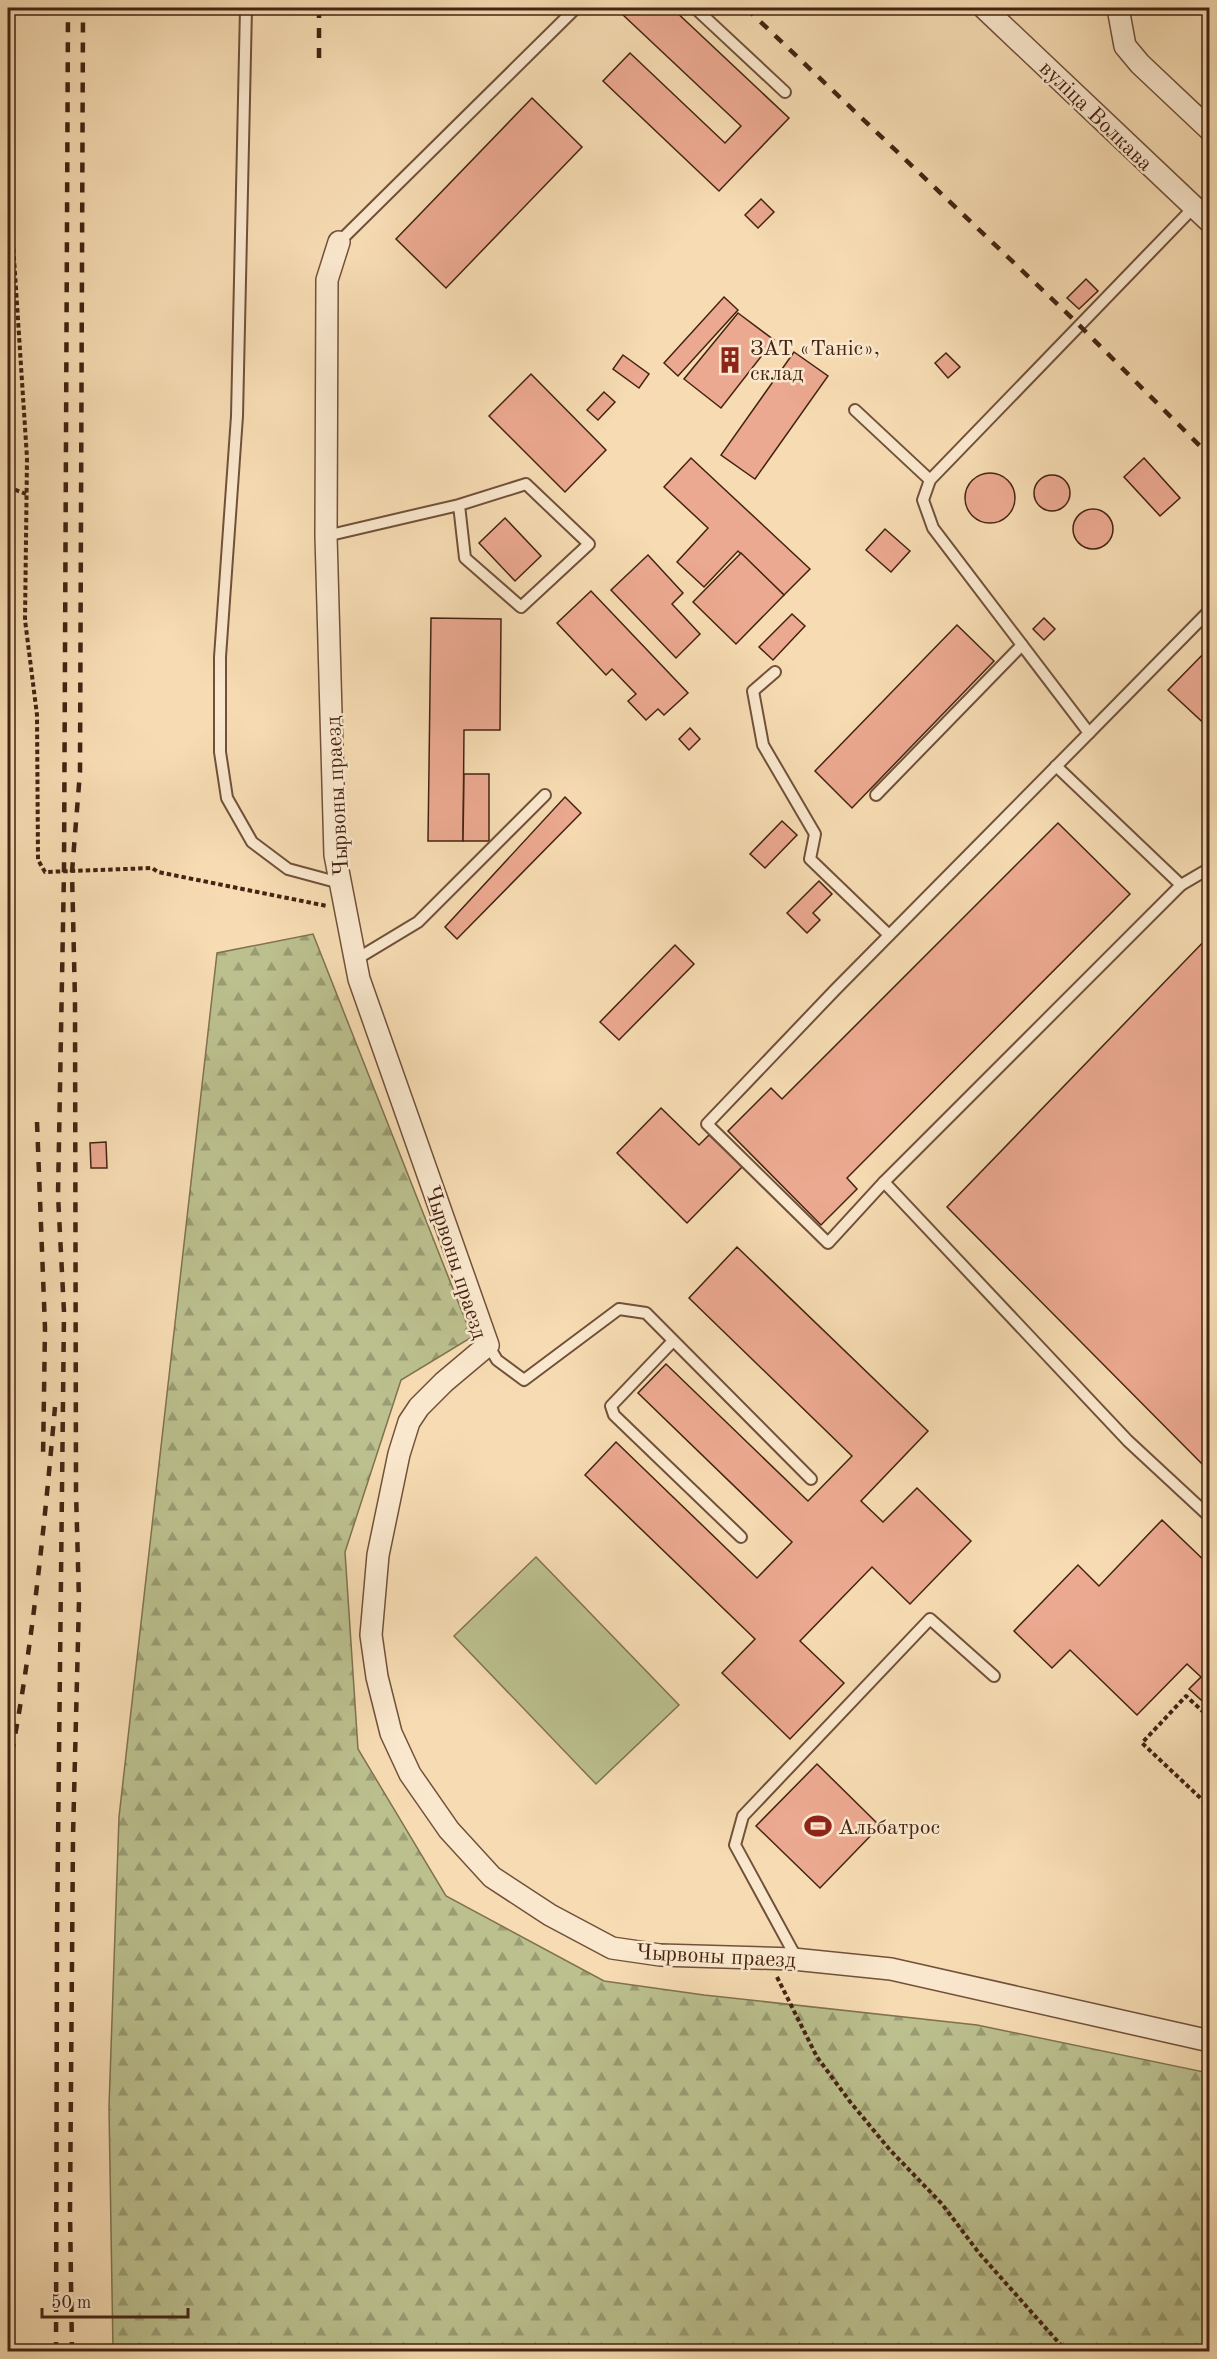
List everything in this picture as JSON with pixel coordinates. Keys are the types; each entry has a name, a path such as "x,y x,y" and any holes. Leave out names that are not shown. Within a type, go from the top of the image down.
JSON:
{"street":[{"name":"вуліца Волкава","path":"984,8 1209,222"},
{"path":"1118,8 1125,46 1140,64 1209,130"},
{"name":"Чырвоны праезд","path":"339,242 327,280 326,536 335,855 359,979 488,1345 444,1382 419,1407 409,1422 399,1454 378,1555 371,1635 377,1677 392,1733 410,1774 449,1830 492,1877 550,1915 612,1948 660,1955 797,1959 891,1969 1209,2041"}],"lane":[{"path":"246,8 237,416 220,657 220,752 227,798 252,842 288,869 340,884"},
{"path":"339,242 576,8"},
{"path":"695,8 785,92"},
{"path":"1089,733 933,528 924,500 930,480 1194,207"},
{"path":"855,410 930,480"},
{"path":"326,536 459,505 526,484 589,544 521,607 465,558 459,505"},
{"path":"1209,610 889,935 707,1124 828,1243 884,1182 1181,885 1209,868"},
{"path":"876,795 1022,645"},
{"path":"775,672 753,691 763,745 815,834 810,859 889,935"},
{"path":"1056,766 1181,885"},
{"path":"355,960 418,922 545,795"},
{"path":"884,1182 1128,1441 1209,1517"},
{"path":"488,1345 497,1360 524,1380 619,1309 646,1314 811,1479"},
{"path":"673,1341 611,1406 614,1415 741,1537"},
{"path":"797,1959 735,1845 743,1816 930,1619 994,1676"}],"path":[{"path":"8,166 27,458 25,620 37,715 38,860 45,872 152,868 158,872 345,910"},
{"path":"8,487 26,494"},
{"path":"1209,1718 1186,1696 1142,1743 1209,1807"},
{"path":"767,1959 817,2058 890,2150 942,2204 979,2253 1067,2352"}],"green space":[{"path":"313,934 472,1337 401,1380 345,1552 358,1749 446,1896 604,1981 704,1995 977,2025 1209,2073 1209,2351 113,2351 109,2107 119,1817 217,953"},
{"path":"536,1557 679,1705 596,1784 454,1636"}],"building":[{"path":"628,8 672,8 789,118 719,191 603,81 630,53 725,143 741,126 622,14"},
{"path":"532,98 582,147 446,288 396,239"},
{"path":"761,199 774,212 758,228 745,215"},
{"path":"1086,279 1098,291 1079,309 1067,298"},
{"path":"724,297 738,310 678,376 664,363"},
{"name":"ЗАТ «Таніс», склад","path":"738,313 774,340 721,408 684,379"},
{"path":"794,352 828,376 755,479 721,455"},
{"path":"946,353 960,367 948,378 935,363"},
{"path":"623,355 649,374 639,388 613,369"},
{"path":"531,374 606,450 565,492 489,416"},
{"path":"604,392 615,402 598,420 587,410"},
{"path":"691,458 810,569 784,595 738,551 704,587 677,562 708,528 664,487"},
{"path":"1144,458 1180,498 1160,516 1124,477"},
{"path":"990,473 1004,477 1011,484 1015,498 1011,512 1004,519 990,523 976,519 969,512 965,498 969,484 976,477"},
{"path":"1052,475 1065,480 1070,493 1065,506 1052,511 1039,506 1034,493 1039,480"},
{"path":"1093,509 1107,515 1113,529 1107,543 1093,549 1079,543 1073,529 1079,515"},
{"path":"505,518 541,556 515,581 479,543"},
{"path":"885,529 910,551 891,572 866,550"},
{"path":"741,553 784,595 736,644 693,602"},
{"path":"648,555 683,593 672,604 700,634 676,658 611,590"},
{"path":"591,591 688,693 664,715 658,709 646,720 628,701 636,694 612,669 606,675 557,623"},
{"path":"792,614 805,626 773,660 759,647"},
{"path":"431,618 501,619 500,730 464,730 463,841 428,841"},
{"path":"1044,618 1055,629 1044,640 1033,629"},
{"path":"957,625 994,661 852,808 815,771"},
{"path":"1210,647 1210,729 1168,690"},
{"path":"690,728 700,739 689,750 679,739"},
{"path":"464,774 489,774 489,841 463,841"},
{"path":"565,797 581,813 457,939 445,927"},
{"path":"782,821 797,835 765,868 750,854"},
{"path":"1058,823 1130,894 847,1178 857,1189 821,1225 728,1131 771,1088 782,1099"},
{"path":"819,881 832,894 813,913 820,920 807,933 787,913"},
{"path":"1210,935 1210,1472 947,1207"},
{"path":"675,945 694,964 619,1040 600,1022"},
{"path":"661,1108 699,1145 709,1135 742,1167 687,1223 617,1153"},
{"path":"106,1142 107,1168 91,1168 90,1143"},
{"path":"737,1247 928,1431 861,1501 883,1522 917,1488 971,1541 910,1604 872,1567 800,1641 844,1683 790,1739 722,1673 755,1639 585,1475 616,1442 757,1578 792,1542 638,1393 666,1364 808,1501 852,1456 689,1298"},
{"path":"1162,1520 1210,1566 1210,1708 1189,1689 1201,1677 1187,1664 1137,1715 1070,1650 1052,1668 1014,1631 1078,1565 1099,1586"},
{"name":"Альбатрос","path":"817,1764 880,1826 820,1888 756,1826"}],"railway":[{"path":"56,2352 57,1932 64,1312 58,1195 64,871 68,8"},
{"path":"72,2352 70,2211 73,1836 79,1601 76,1492 75,1001 72,872 80,772 83,8"},
{"path":"319,8 319,58"},
{"path":"746,8 1073,319 1210,456"},
{"path":"37,1122 45,1328 43,1458"},
{"path":"8,1773 31,1636 55,1407"}],"place":[{"name":"ЗАТ «Таніс», склад","path":"730,360"},
{"name":"Альбатрос","path":"818,1826"}]}
